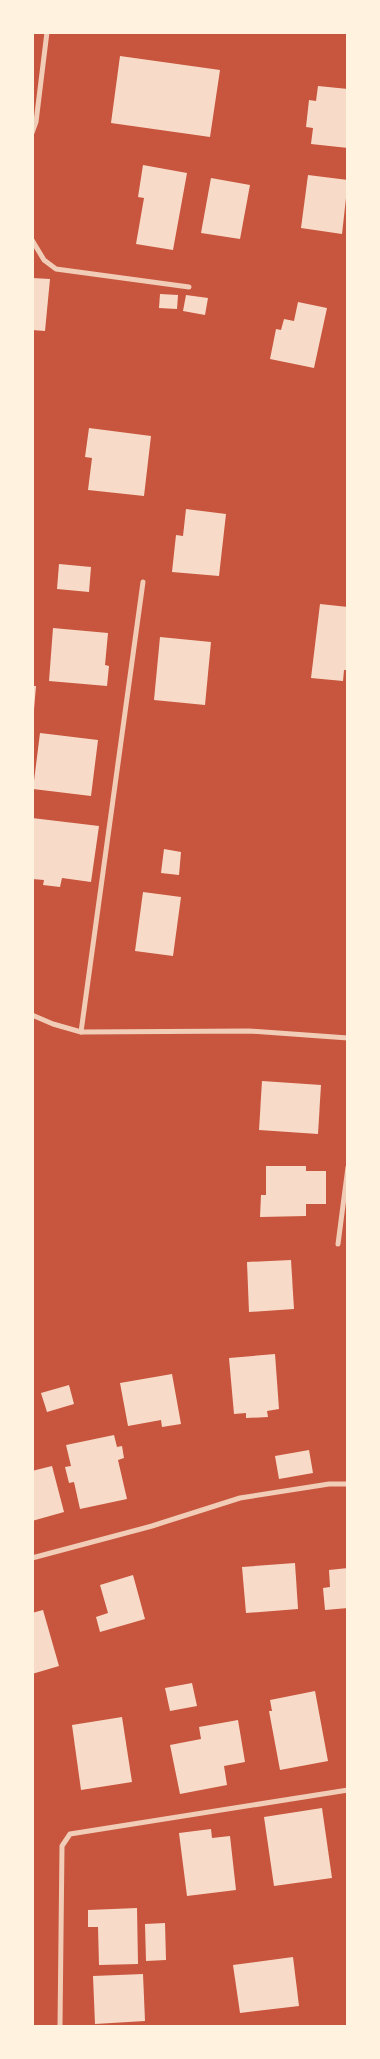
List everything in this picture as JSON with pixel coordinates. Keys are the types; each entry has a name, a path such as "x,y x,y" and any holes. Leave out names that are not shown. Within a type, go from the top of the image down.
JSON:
{"street":[{"path":"32,133 36,122 47,32"},
{"path":"32,240 44,260 56,269 189,287"},
{"path":"81,1032 143,582"},
{"path":"32,1016 81,1032 250,1031 348,1038"},
{"path":"338,1244 348,1168"},
{"path":"32,1558 152,1526 240,1498 329,1484 348,1484"},
{"path":"60,2026 62,1853 65,1839 70,1834 348,1790"}],"building":[{"path":"120,56 220,70 210,137 111,123"},
{"path":"318,86 348,89 348,148 311,144 313,128 306,127 309,100 316,101"},
{"path":"143,165 187,173 173,250 136,244 144,198 138,197"},
{"path":"308,175 348,180 342,234 301,228"},
{"path":"211,178 250,185 240,239 201,233"},
{"path":"32,278 50,279 45,331 32,330"},
{"path":"160,294 178,295 177,309 159,308"},
{"path":"186,295 208,298 205,315 183,311"},
{"path":"298,302 327,308 314,368 270,359 276,329 281,330 284,319 294,321"},
{"path":"89,428 151,436 144,496 88,490 92,458 85,457"},
{"path":"186,509 226,514 219,576 172,572 176,535 183,536"},
{"path":"59,564 91,567 89,592 57,589"},
{"path":"320,604 348,607 348,670 344,670 343,681 311,678"},
{"path":"53,628 108,633 105,665 109,666 107,686 49,681"},
{"path":"160,637 211,642 205,705 154,700"},
{"path":"32,686 36,686 34,710 32,710"},
{"path":"40,733 98,740 91,796 33,789"},
{"path":"32,818 99,826 91,882 62,878 60,887 43,885 44,880 32,879"},
{"path":"164,849 181,852 179,875 161,873"},
{"path":"143,892 181,897 173,956 135,951"},
{"path":"262,1081 321,1085 318,1134 259,1130"},
{"path":"266,1166 306,1166 306,1171 326,1171 326,1204 306,1204 306,1216 260,1217 261,1195 266,1195"},
{"path":"291,1260 294,1309 249,1312 247,1262"},
{"path":"275,1354 279,1409 267,1411 268,1417 246,1418 246,1413 234,1414 229,1358"},
{"path":"172,1374 181,1424 162,1427 161,1420 128,1426 120,1383"},
{"path":"69,1385 74,1404 47,1412 41,1393"},
{"path":"114,1435 117,1447 122,1446 124,1458 118,1460 127,1499 80,1509 74,1482 69,1483 65,1467 71,1466 66,1445"},
{"path":"309,1450 313,1473 279,1479 275,1456"},
{"path":"52,1466 64,1512 32,1521 32,1471"},
{"path":"295,1563 298,1609 246,1613 242,1567"},
{"path":"348,1568 348,1608 325,1610 323,1588 330,1587 329,1570"},
{"path":"133,1575 145,1619 100,1632 96,1617 108,1613 100,1585"},
{"path":"43,1610 59,1666 32,1674 32,1613"},
{"path":"192,1683 197,1706 170,1711 165,1688"},
{"path":"315,1691 328,1761 280,1770 269,1711 272,1711 270,1700"},
{"path":"122,1717 132,1782 81,1790 72,1725"},
{"path":"238,1720 245,1762 224,1766 227,1785 180,1794 170,1745 201,1739 199,1727"},
{"path":"322,1808 332,1878 274,1886 264,1817"},
{"path":"211,1829 212,1838 230,1836 236,1890 187,1896 179,1833"},
{"path":"137,1908 138,1964 99,1965 98,1927 88,1927 88,1910"},
{"path":"165,1923 166,1960 146,1961 145,1924"},
{"path":"293,1957 299,2006 240,2013 233,1965"},
{"path":"143,1974 145,2021 95,2024 93,1976"}]}
